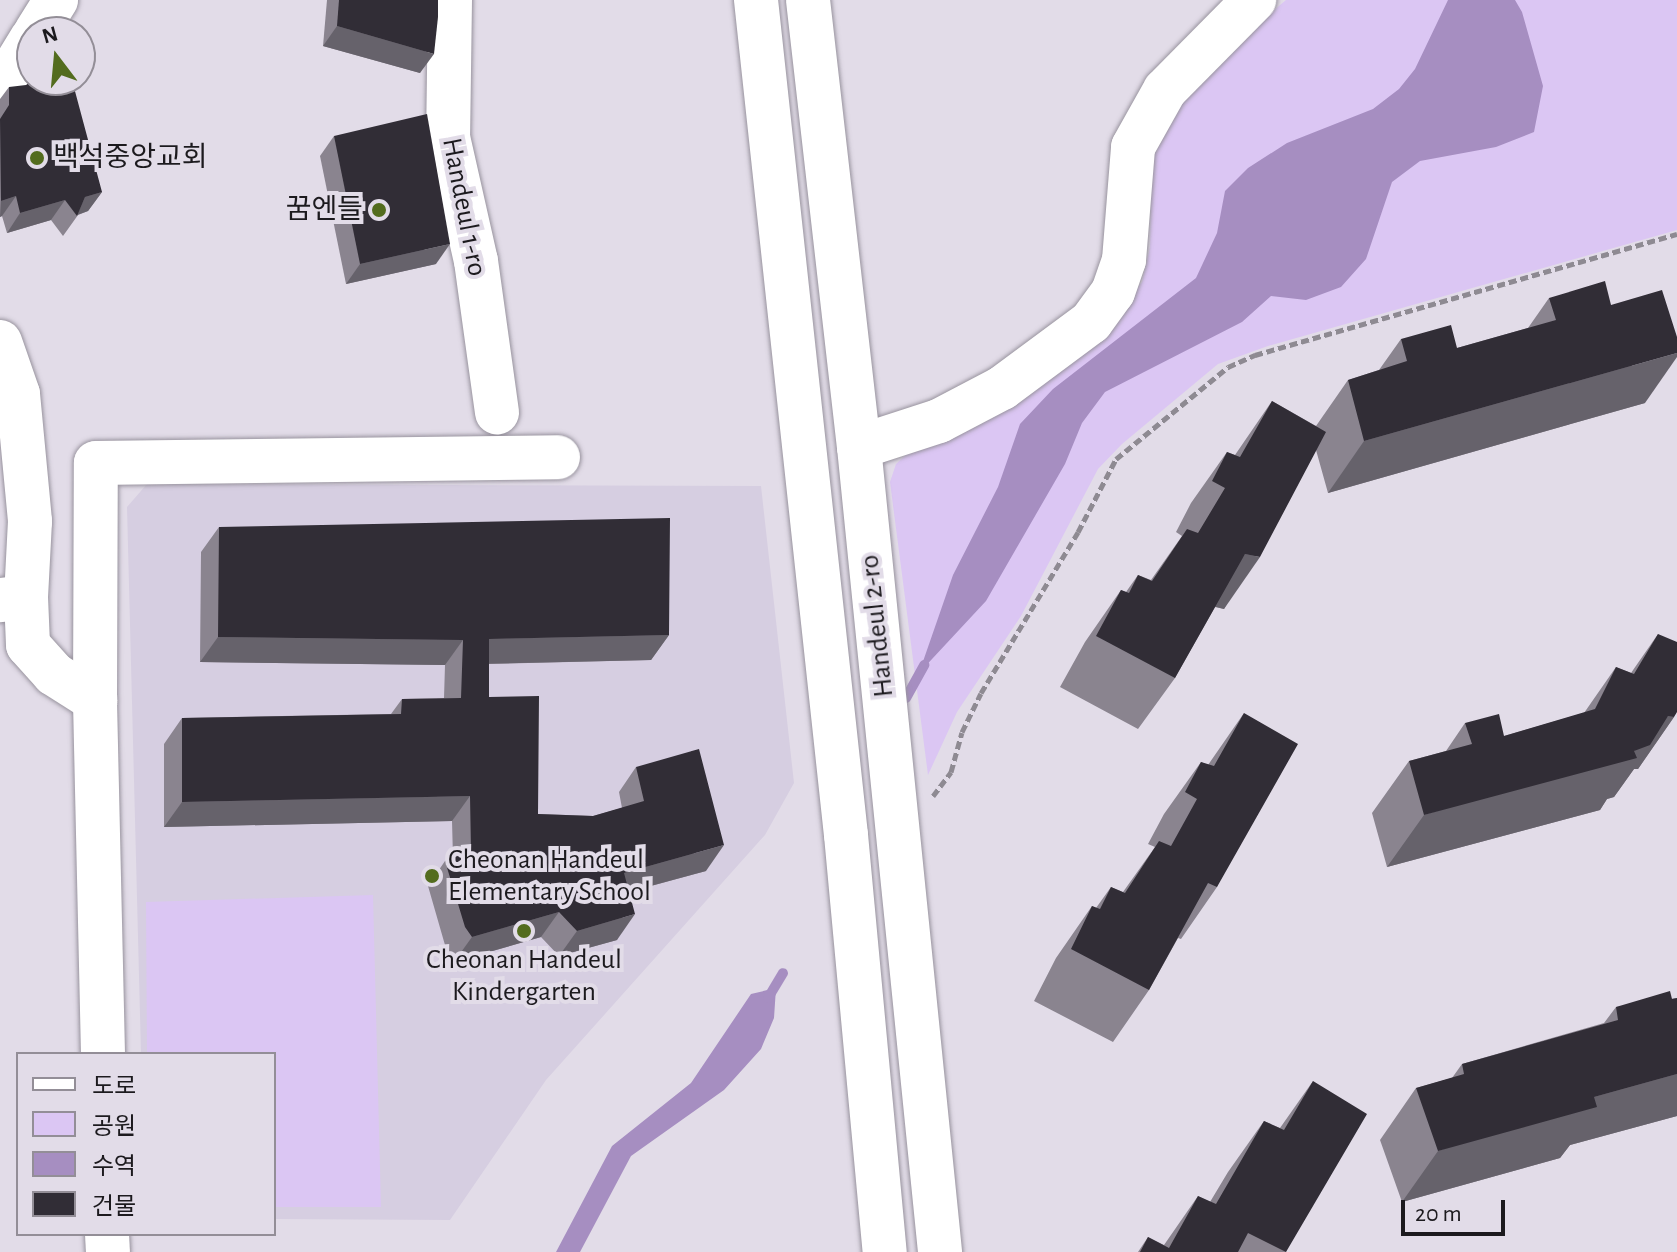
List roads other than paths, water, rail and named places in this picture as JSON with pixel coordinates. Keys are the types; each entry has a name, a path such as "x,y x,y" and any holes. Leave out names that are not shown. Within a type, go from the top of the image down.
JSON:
{"street":[{"name":"Handeul 1-ro","path":"450,0 448,137 476,261 497,413"},
{"name":"Handeul 2-ro","path":"756,0 846,835 885,1252"},
{"name":"Handeul 2-ro","path":"808,0 859,447 940,1252"},
{"path":"859,447 939,421 1002,388 1091,322 1113,292 1124,260 1133,147 1165,90 1254,0"},
{"path":"0,83 7,79 16,64"},
{"path":"0,342 18,394 30,521 13,598 28,645 54,674 95,700"},
{"path":"103,1052 95,700 96,463 558,457"}],"water":[{"path":"1448,0 1515,0 1522,12 1543,86 1534,132 1496,147 1420,161 1392,182 1366,259 1341,287 1306,300 1271,296 1242,322 1105,392 1082,423 1065,464 986,601 919,673 953,575 998,487 1020,424 1053,389 1196,278 1217,233 1225,191 1248,168 1287,143 1373,109 1399,89 1415,69"},
{"path":"776,988 774,1018 761,1049 724,1090 631,1156 580,1252 556,1252 612,1146 691,1083 751,994"}],"waterway":[{"path":"906,698 924,665"},
{"path":"768,998 783,973"}],"place":[{"name":"백석중앙교회","path":"37,158"},
{"name":"꿈엔들","path":"379,210"},
{"name":"Cheonan Handeul Elementary School","path":"432,876"},
{"name":"Cheonan Handeul Kindergarten","path":"524,931"}]}
